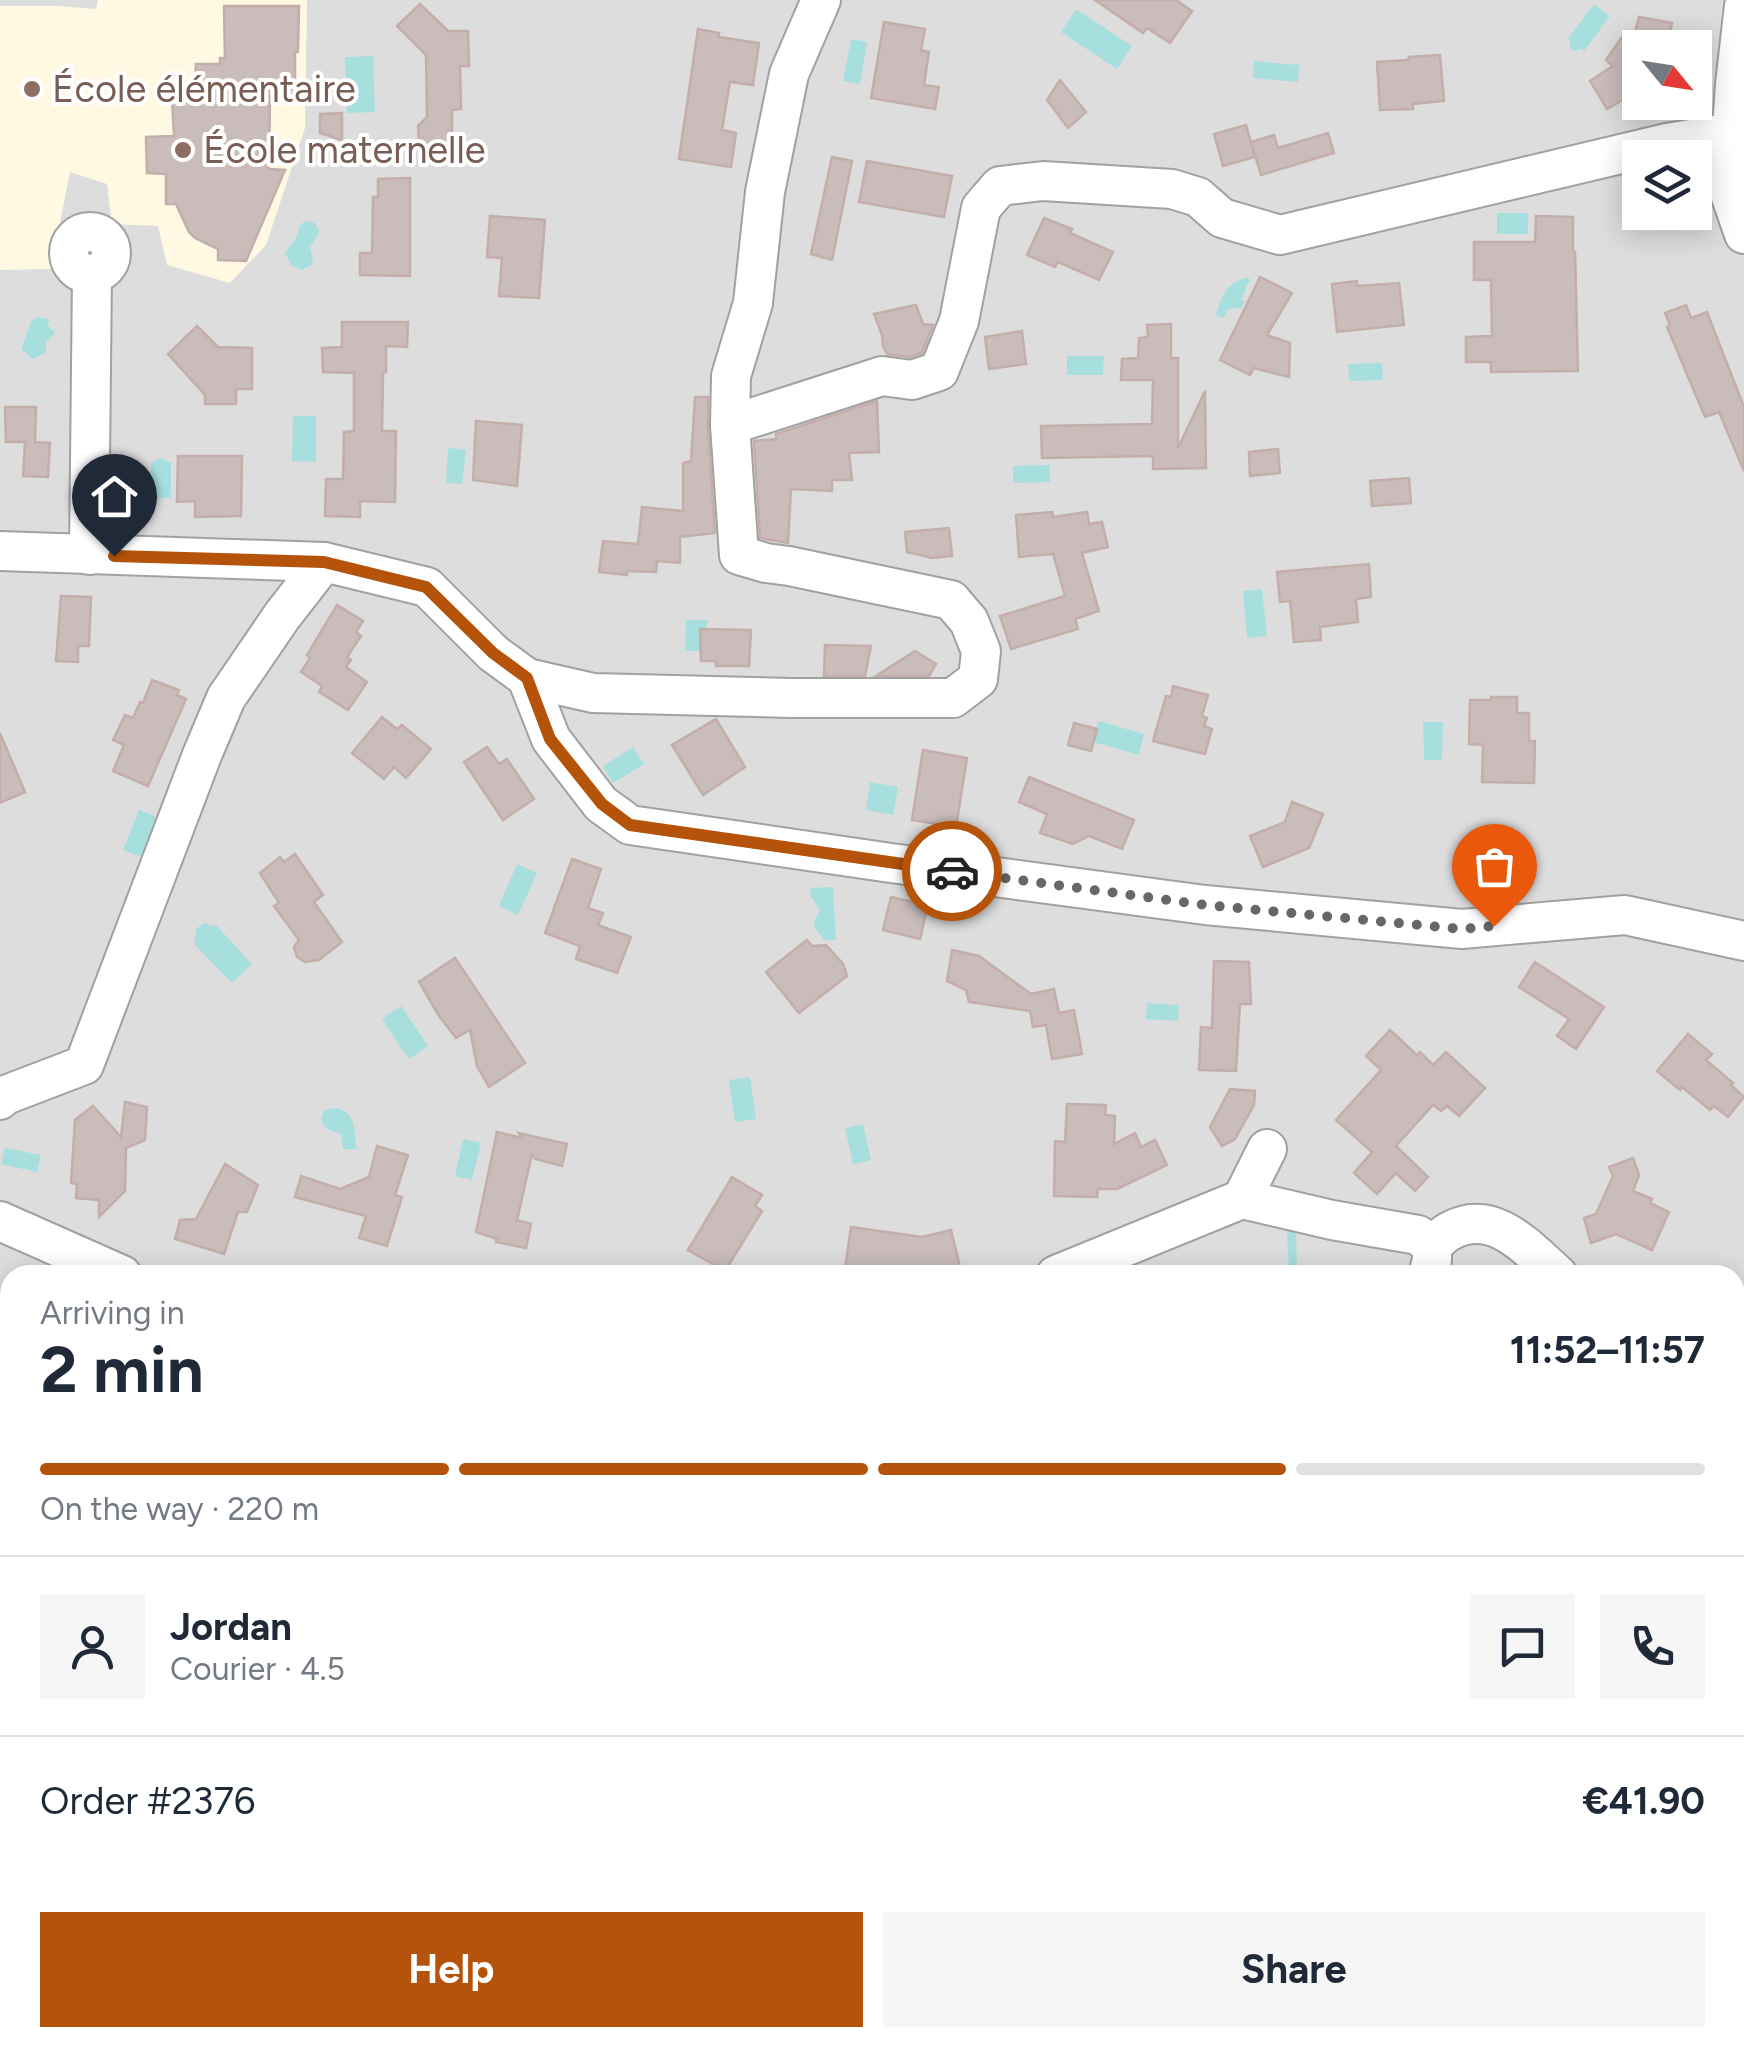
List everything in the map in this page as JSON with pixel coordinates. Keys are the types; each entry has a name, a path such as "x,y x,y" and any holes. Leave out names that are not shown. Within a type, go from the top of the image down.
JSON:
{"street":[{"path":"0,551 324,562 426,587 493,653 527,678 593,694 952,698 978,679 981,652 969,621 952,600 739,555 730,424 731,376 753,303 765,192 789,74 820,0"},
{"path":"1743,16 1728,188 1744,234"},
{"path":"730,424 882,376 912,380 939,372 959,320 981,208 1000,186 1044,181 1172,189 1198,197 1222,218 1280,234 1667,143 1733,132"},
{"path":"90,555 92,274"},
{"path":"0,1100 84,1065 226,698 324,562"},
{"path":"527,678 550,739 602,804 630,825 1205,905 1462,929 1625,915 1744,941"},
{"path":"1118,1264 1242,1199 1266,1148"},
{"path":"1242,1199 1332,1220 1418,1234 1430,1260"},
{"path":"0,1222 99,1265"},
{"path":"1430,1260 1450,1231 1476,1222 1496,1226 1512,1235 1546,1265"}],"shaded area":[{"path":"0,0 1744,0 1744,1265 0,1265"},
{"name":"École maternelle","path":"98,0 307,0 305,128 266,245 230,283 167,265 158,226 112,224 107,184 70,172 51,269 0,270 0,6 96,9"}],"water":[{"path":"1594,4 1610,16 1584,51 1574,51 1568,38"},
{"path":"1076,9 1132,46 1117,69 1061,32"},
{"path":"851,39 867,42 860,84 843,81"},
{"path":"373,56 375,112 347,113 345,57"},
{"path":"1254,61 1299,65 1298,82 1253,78"},
{"path":"1497,213 1528,213 1528,234 1497,234"},
{"path":"309,221 316,224 319,232 310,248 311,265 302,270 292,266 285,253 300,225"},
{"path":"1250,279 1241,308 1228,309 1224,318 1216,315 1225,291"},
{"path":"38,317 49,319 48,325 55,333 46,342 46,352 33,359 22,347 31,321"},
{"path":"1067,356 1104,356 1103,375 1067,375"},
{"path":"1382,363 1383,380 1349,381 1348,364"},
{"path":"293,416 316,416 316,462 292,461"},
{"path":"448,448 466,450 462,484 446,483"},
{"path":"161,458 171,463 171,498 152,498 151,463"},
{"path":"1050,465 1050,482 1013,483 1013,466"},
{"path":"1262,589 1267,636 1247,638 1243,591"},
{"path":"686,620 708,620 701,651 685,651"},
{"path":"1099,721 1144,734 1139,755 1093,742"},
{"path":"1423,722 1443,722 1442,760 1424,760"},
{"path":"633,747 644,764 613,783 603,766"},
{"path":"870,782 898,787 893,815 866,810"},
{"path":"139,810 157,817 142,857 123,850"},
{"path":"517,864 537,873 518,915 499,906"},
{"path":"833,887 836,940 824,940 814,927 819,910 810,888"},
{"path":"205,923 215,924 252,964 232,983 194,944 197,928"},
{"path":"1147,1003 1179,1005 1178,1021 1146,1019"},
{"path":"401,1006 428,1046 409,1059 382,1019"},
{"path":"750,1077 756,1119 735,1122 729,1080"},
{"path":"334,1108 351,1118 357,1149 343,1149 341,1134 324,1125 321,1117 325,1110"},
{"path":"863,1124 871,1160 853,1164 845,1128"},
{"path":"463,1139 481,1143 472,1180 455,1176"},
{"path":"5,1148 41,1155 37,1172 1,1164"},
{"path":"1296,1228 1297,1265 1289,1265 1287,1230"}],"building":[{"path":"1095,0 1176,0 1192,11 1170,43 1147,28 1143,33"},
{"path":"420,4 448,31 468,31 469,66 460,66 461,109 452,110 452,143 419,143 418,126 427,117 426,55 397,26"},
{"path":"224,6 299,6 295,97 270,97 269,169 285,170 246,261 218,260 218,249 195,238 176,204 166,204 166,174 147,173 146,137 174,136 174,90 195,90 196,64 220,64 220,58 225,58"},
{"path":"1639,17 1672,23 1671,30 1636,30"},
{"path":"884,22 925,29 921,50 929,52 924,85 939,87 935,109 871,98"},
{"path":"698,29 719,33 719,37 759,43 753,85 730,82 722,130 736,133 731,167 679,159"},
{"path":"1622,37 1622,100 1607,109 1590,81 1613,66 1606,60"},
{"path":"1440,55 1444,101 1413,104 1413,109 1380,110 1377,62"},
{"path":"1060,80 1086,112 1068,128 1047,100"},
{"path":"342,113 342,140 320,133 320,114"},
{"path":"1246,125 1255,157 1223,166 1214,134"},
{"path":"1328,133 1334,153 1261,175 1251,142 1274,135 1278,148"},
{"path":"832,157 852,161 832,260 811,254"},
{"path":"867,161 952,176 944,217 859,202"},
{"path":"410,178 410,276 360,275 360,253 372,253 373,197 378,197 378,179"},
{"path":"490,216 545,220 539,298 499,296 502,258 487,257"},
{"path":"1536,216 1573,217 1578,371 1491,372 1491,362 1466,362 1466,337 1492,336 1491,280 1474,280 1474,242 1535,242"},
{"path":"1044,218 1113,252 1099,280 1058,262 1055,267 1027,255"},
{"path":"1260,277 1292,293 1267,335 1290,343 1289,377 1254,368 1250,375 1220,360"},
{"path":"1357,281 1357,286 1399,283 1404,325 1337,332 1332,284"},
{"path":"916,305 923,324 933,325 922,353 910,357 887,354 874,314"},
{"path":"1686,305 1691,318 1707,312 1744,407 1744,471 1719,412 1705,417 1667,327 1670,325 1665,313"},
{"path":"342,322 408,322 407,347 386,346 383,373 382,431 396,431 395,502 360,501 360,517 325,516 326,479 343,479 344,432 354,431 354,373 323,372 322,348 342,347"},
{"path":"1171,324 1171,358 1178,358 1178,448 1205,391 1206,468 1153,469 1153,456 1042,458 1041,426 1152,424 1153,380 1121,380 1122,359 1138,358 1139,338 1148,337 1147,325"},
{"path":"197,326 218,347 252,348 252,389 236,389 236,404 205,404 205,395 168,354"},
{"path":"1022,331 1026,364 989,369 985,337"},
{"path":"695,397 708,397 715,533 680,537 680,563 657,561 656,572 599,572 603,541 638,544 642,507 683,511 683,463 691,461"},
{"path":"877,401 879,452 849,453 852,480 832,480 832,491 791,489 788,543 760,538 754,441 776,439 776,434"},
{"path":"5,407 36,407 35,442 50,443 48,477 23,476 25,442 6,442"},
{"path":"476,421 522,425 517,486 473,480"},
{"path":"1278,449 1280,473 1250,476 1249,452"},
{"path":"178,456 242,456 241,516 195,517 195,501 177,502"},
{"path":"1409,478 1411,503 1372,506 1370,481"},
{"path":"1052,512 1053,517 1087,512 1089,524 1102,522 1108,547 1082,553 1099,611 1075,619 1078,629 1011,649 1000,616 1065,596 1053,554 1019,557 1016,515"},
{"path":"949,528 952,556 932,558 907,552 905,532"},
{"path":"1369,564 1371,597 1356,599 1358,622 1320,627 1321,640 1294,642 1290,601 1280,602 1277,572"},
{"path":"61,596 91,597 89,646 78,646 78,662 56,661"},
{"path":"337,605 363,621 356,632 361,636 347,657 351,660 346,667 367,682 348,710 319,692 322,686 301,672"},
{"path":"700,629 751,630 749,666 716,666 716,661 701,661"},
{"path":"825,645 871,646 865,676 824,676"},
{"path":"915,651 936,664 929,676 876,676"},
{"path":"152,680 179,690 177,695 186,699 148,786 113,771 124,745 113,740 125,715 133,718 140,702 143,703"},
{"path":"1173,686 1208,695 1202,716 1207,718 1204,726 1212,729 1205,754 1153,741 1166,696 1171,697"},
{"path":"1517,697 1517,713 1529,713 1529,741 1535,741 1534,783 1482,782 1483,745 1469,744 1470,700"},
{"path":"382,717 397,729 402,725 431,749 406,778 394,767 384,779 352,753"},
{"path":"716,719 745,767 703,795 672,745"},
{"path":"1074,723 1097,729 1091,751 1068,745"},
{"path":"0,733 25,792 0,803"},
{"path":"487,747 499,764 507,759 534,799 503,820 464,762"},
{"path":"923,750 967,758 956,827 912,820"},
{"path":"1029,777 1134,820 1122,849 1089,836 1073,844 1040,833 1047,814 1019,802"},
{"path":"1292,802 1323,814 1309,848 1263,867 1250,836 1285,822"},
{"path":"295,854 323,895 314,902 342,942 319,960 305,962 297,957 294,947 299,940 274,906 279,903 260,873 280,857 284,862"},
{"path":"572,859 601,869 588,908 603,913 598,925 631,937 617,973 576,959 580,946 545,933"},
{"path":"891,897 928,905 920,939 883,930"},
{"path":"807,940 812,946 826,945 843,964 847,976 799,1013 766,972"},
{"path":"952,950 979,956 1031,994 1054,989 1059,1013 1074,1010 1082,1054 1052,1059 1046,1025 1033,1027 1030,1011 969,1002 966,990 947,981"},
{"path":"455,958 525,1063 489,1087 477,1066 470,1030 456,1038 419,982"},
{"path":"1214,961 1249,962 1251,1004 1240,1004 1236,1071 1199,1070 1201,1027 1212,1028"},
{"path":"1535,962 1604,1007 1576,1049 1557,1036 1569,1019 1519,987"},
{"path":"1390,1030 1433,1065 1446,1052 1485,1088 1459,1116 1447,1106 1441,1111 1433,1105 1396,1146 1428,1177 1415,1191 1396,1173 1377,1194 1354,1173 1372,1152 1336,1120 1381,1070 1366,1056"},
{"path":"1688,1034 1712,1054 1706,1060 1744,1097 1728,1117 1714,1106 1710,1110 1657,1071"},
{"path":"1230,1089 1255,1091 1254,1105 1235,1139 1222,1146 1210,1127"},
{"path":"125,1102 147,1107 145,1140 126,1148 125,1191 99,1217 99,1200 76,1198 77,1184 71,1183 75,1120 93,1106 121,1137"},
{"path":"1067,1104 1106,1105 1105,1115 1115,1116 1114,1144 1135,1133 1141,1147 1155,1140 1167,1165 1117,1189 1098,1189 1097,1197 1054,1196 1055,1141 1065,1142"},
{"path":"497,1132 567,1144 562,1166 535,1159 532,1154 517,1220 531,1224 526,1248 496,1242 497,1239 476,1232"},
{"path":"377,1146 408,1155 395,1195 402,1197 387,1246 359,1238 366,1216 295,1197 301,1176 340,1189 369,1177"},
{"path":"1633,1158 1639,1175 1633,1191 1669,1212 1652,1250 1616,1234 1591,1243 1584,1218 1596,1214 1613,1176 1609,1167"},
{"path":"225,1164 258,1185 247,1212 238,1212 224,1254 175,1239 180,1220 196,1219"},
{"path":"732,1177 762,1195 755,1206 762,1211 729,1265 714,1265 688,1250"},
{"path":"851,1227 922,1237 951,1230 960,1265 845,1265"}],"way so far":[{"path":"952,871 1205,905 1462,929 1494,926"}],"place":[{"name":"École élémentaire","path":"32,89"},
{"name":"École maternelle","path":"183,150"}],"route":[{"path":"114,556 324,562 426,587 493,653 527,678 550,739 602,804 630,825 952,871"}]}
